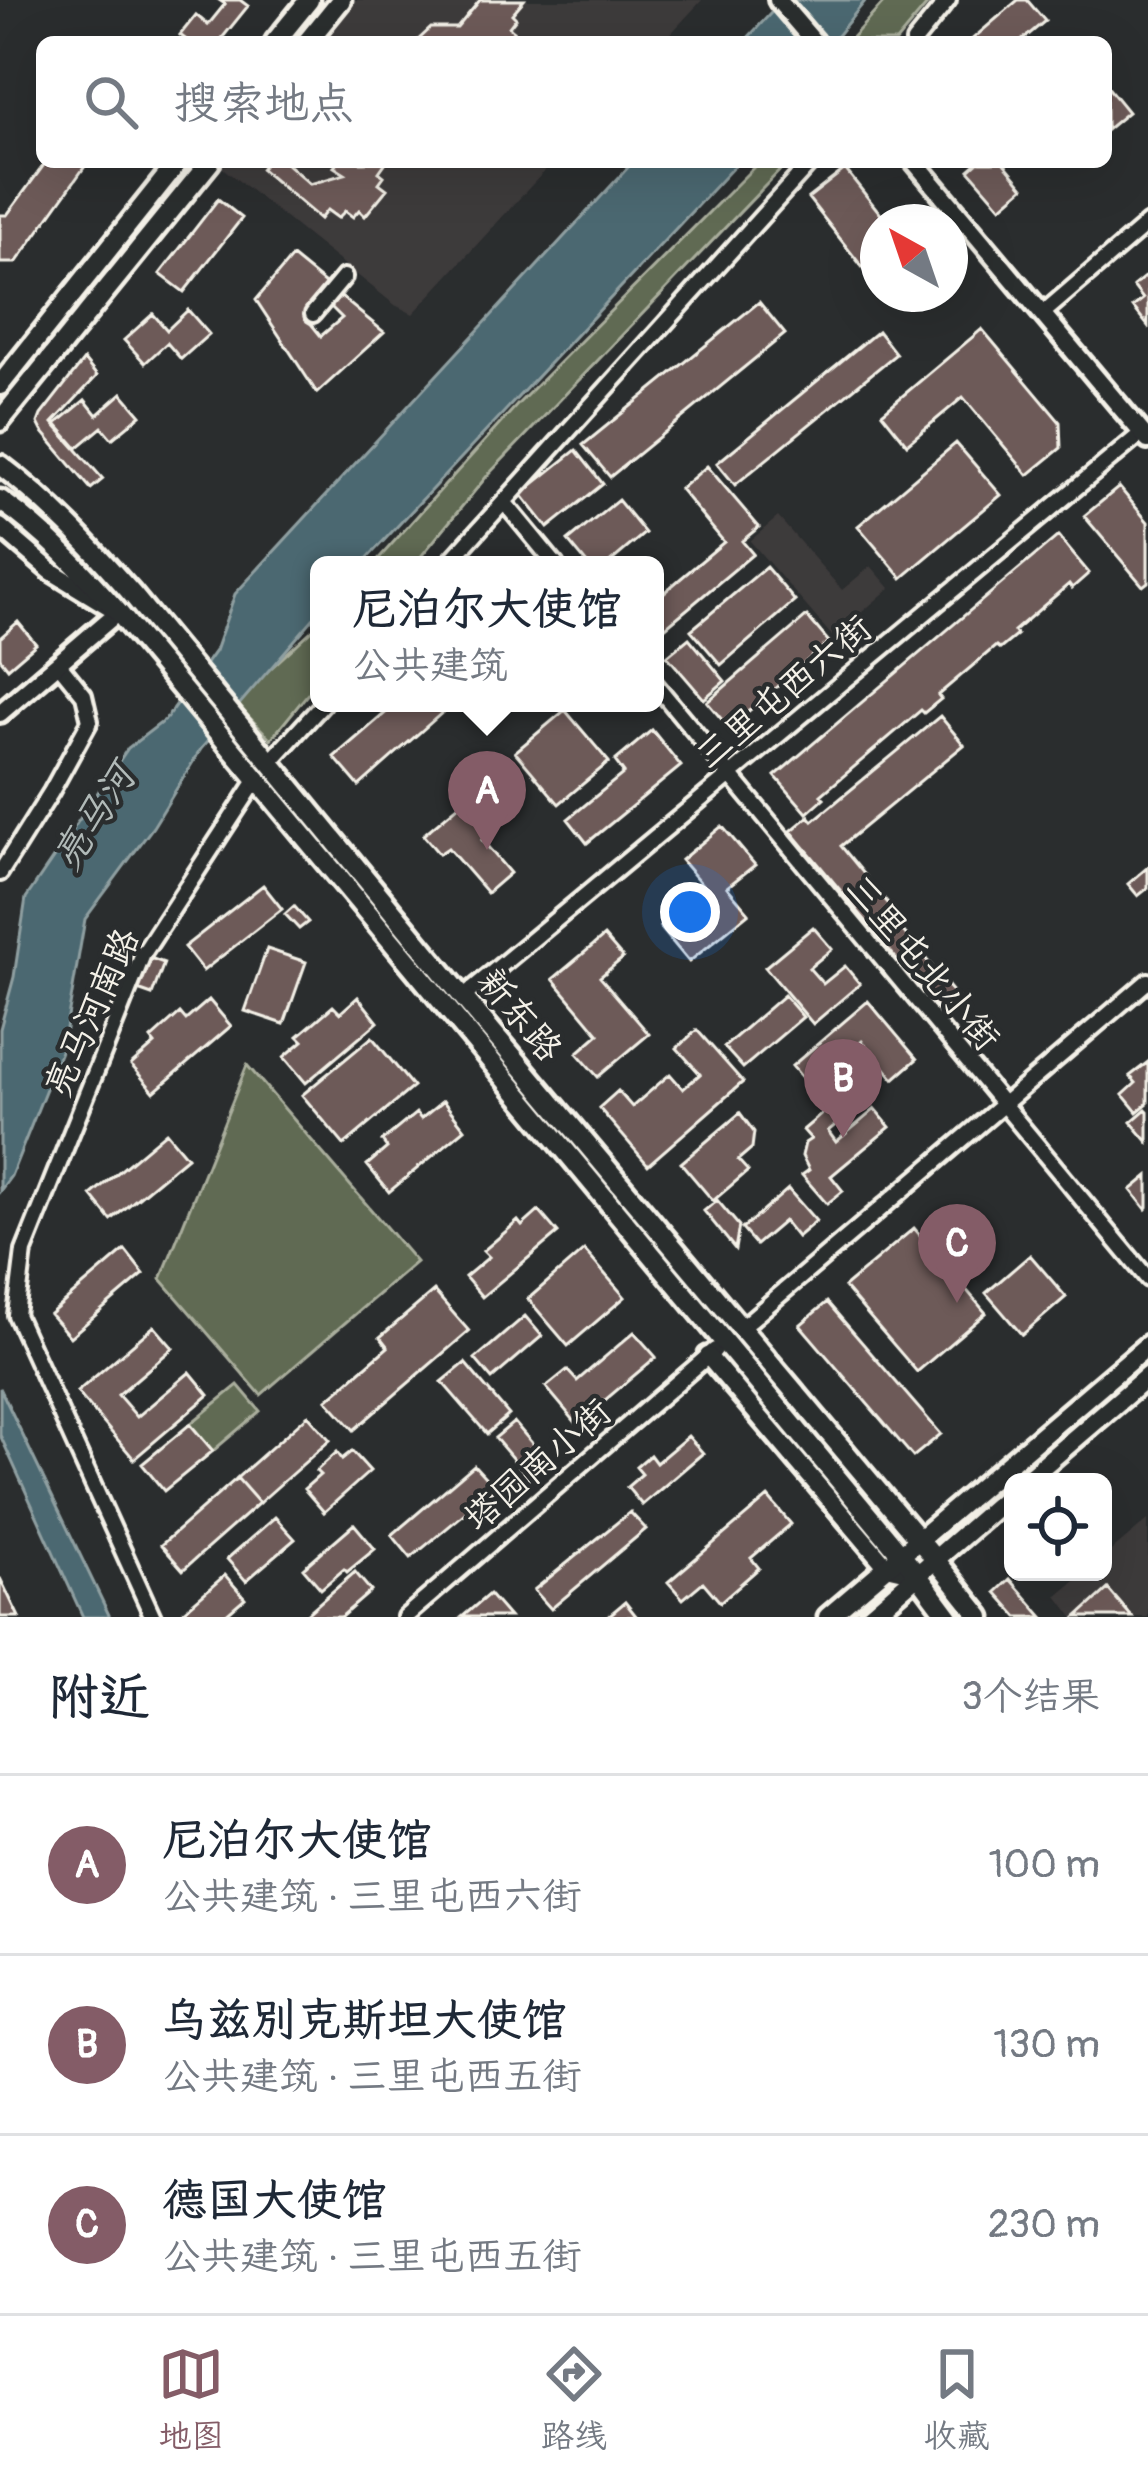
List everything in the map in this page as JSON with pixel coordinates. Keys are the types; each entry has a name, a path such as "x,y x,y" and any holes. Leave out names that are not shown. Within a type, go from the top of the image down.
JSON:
{"main road":[{"path":"280,36 309,0"},
{"path":"312,36 341,0"},
{"path":"0,385 173,168"},
{"path":"0,421 205,168"},
{"name":"新东路","path":"0,465 41,496 87,542 981,1617"},
{"name":"新东路","path":"0,500 69,557 166,668 725,1342 894,1561 917,1574 949,1617"},
{"path":"828,1617 1148,1345"},
{"path":"1035,1473 1148,1376"},
{"path":"869,1617 1004,1500"}],"street":[{"path":"778,0 809,36"},
{"path":"919,36 948,0"},
{"path":"455,556 806,168"},
{"path":"920,168 1145,437"},
{"path":"1042,314 1148,223"},
{"path":"313,314 344,278"},
{"name":"三里屯西六街","path":"463,997 730,773 1145,437"},
{"path":"504,502 549,556"},
{"path":"0,527 51,572 118,612 0,713"},
{"path":"0,873 90,721 84,694 58,663"},
{"name":"三里屯北小街","path":"664,695 1148,1279"},
{"path":"270,762 315,712"},
{"name":"亮马河南路","path":"153,1617 16,1315 24,1250 143,953 256,778"},
{"path":"742,1327 1148,981"},
{"name":"塔园南小街","path":"405,1617 725,1342"},
{"name":"新东路","path":"708,1356 894,1561"}],"shaded area":[{"path":"353,0 702,0 669,36 324,36"},
{"path":"223,168 547,168 413,314 395,305"},
{"path":"778,517 842,590 871,566 890,588 833,637 750,541"},
{"path":"1148,1520 1148,1617 1073,1617 1057,1596 1075,1581 1112,1581 1112,1550"}],"green space":[{"path":"886,0 931,0 901,36 853,36"},
{"path":"753,168 782,168 487,476 421,556 381,556 518,404"},
{"path":"310,632 310,691 271,739 234,702"},
{"path":"247,1065 416,1262 261,1395 161,1279"},
{"path":"238,1385 260,1411 213,1451 190,1424"}],"water":[{"path":"783,0 866,0 837,36 750,36"},
{"name":"亮马河","path":"627,168 732,168 369,556 310,556 310,622 201,749 153,827 85,919 63,1046 11,1176 0,1191 0,1029 14,977 26,898 128,748 166,719 215,651 235,594"},
{"path":"0,1388 110,1617 83,1617 0,1435"}],"building":[{"path":"219,0 240,0 248,6 224,36 180,35 196,15 208,25 225,4"},
{"path":"480,0 524,0 512,14 516,18 509,36 422,36 431,28 457,28"},
{"path":"1018,0 1027,0 1045,21 1027,36 976,36"},
{"path":"1112,92 1128,112 1112,125"},
{"path":"42,168 84,168 16,263 0,263 0,215 7,215"},
{"path":"292,168 310,184 345,174 336,168 382,168 379,172 384,176 379,183 387,189 365,216 359,210 353,217 345,211 338,218 327,210 320,219 261,169"},
{"path":"1008,168 1024,187 1001,207 969,170"},
{"path":"845,169 873,204 860,204 860,264 808,198"},
{"path":"218,199 242,218 184,292 160,274"},
{"path":"292,257 330,288 304,315 321,336 342,318 331,307 340,296 384,332 317,393 256,300"},
{"path":"1148,274 1148,326 1133,307 1143,299 1133,286"},
{"path":"759,302 785,334 610,477 583,445"},
{"path":"188,310 209,334 181,359 167,343 145,363 124,340 153,314 167,330"},
{"path":"982,329 1060,422 1061,448 1028,475 963,397 907,444 882,413"},
{"path":"878,331 896,354 735,485 717,463"},
{"path":"84,360 97,376 53,423 103,479 91,489 38,423"},
{"path":"122,393 141,415 112,439 102,427 77,448 56,424 85,400 97,415"},
{"path":"956,443 1001,495 902,578 858,526"},
{"path":"576,450 603,484 548,528 521,494"},
{"path":"707,466 759,527 742,541 753,554 664,628 664,592 724,542 680,489"},
{"path":"1119,487 1148,522 1148,582 1143,586 1084,516"},
{"path":"618,500 645,533 618,556 580,556 568,541"},
{"path":"1058,536 1089,573 1072,588 1069,584 1014,631 1017,635 1000,649 996,646 938,695 941,699 924,713 921,710 821,795 824,798 807,813 775,776"},
{"path":"766,567 795,601 721,665 691,630"},
{"path":"807,616 829,642 729,728 707,702"},
{"path":"18,622 36,644 8,668 0,658 0,638"},
{"path":"689,638 725,681 704,699 667,656"},
{"path":"386,712 443,712 359,786 334,757"},
{"path":"567,712 609,762 559,804 515,752"},
{"path":"940,716 964,745 841,846 892,908 870,926 791,831 809,816 813,821"},
{"path":"652,730 681,766 587,843 568,819 624,773 615,761"},
{"path":"466,799 489,835 482,840 510,873 487,893 448,848 439,854 423,835"},
{"path":"722,826 755,865 727,887 749,913 689,962 660,927 706,889 681,860"},
{"path":"1148,867 1148,888 1138,896 1128,884"},
{"path":"263,885 282,909 203,971 184,947"},
{"path":"294,906 308,922 299,929 285,914"},
{"path":"894,920 958,998 940,1012 876,934"},
{"path":"813,927 832,949 809,968 823,984 845,966 860,984 813,1024 765,967"},
{"path":"604,936 623,958 600,977 649,1034 598,1077 577,1053 599,1034 553,979"},
{"path":"267,949 306,962 284,1024 245,1011"},
{"path":"147,957 164,963 152,995 135,989"},
{"path":"784,995 803,1017 743,1068 724,1047"},
{"path":"358,997 378,1022 306,1083 284,1057 303,1041 298,1036 333,1006 340,1013"},
{"path":"209,1000 231,1026 154,1092 131,1065 180,1013 186,1020"},
{"path":"868,1001 917,1059 894,1079 862,1041 809,1086 792,1066"},
{"path":"697,1030 743,1082 648,1165 599,1108 618,1091 632,1107 670,1074 683,1089 700,1074 677,1048"},
{"path":"372,1037 413,1087 344,1145 302,1095"},
{"path":"1148,1062 1148,1103 1137,1112 1123,1095 1136,1083 1130,1076"},
{"path":"443,1101 465,1129 389,1192 367,1165 387,1148 382,1141 416,1113 421,1119"},
{"path":"830,1107 853,1111 828,1131 836,1142 875,1109 890,1127 831,1176 843,1191 827,1204 802,1175 809,1170 802,1156 811,1139 803,1130"},
{"path":"1148,1111 1148,1142 1131,1122"},
{"path":"740,1113 754,1132 752,1148 738,1160 748,1171 713,1201 681,1163"},
{"path":"166,1132 187,1157 111,1220 91,1195"},
{"path":"1148,1176 1148,1207 1146,1209 1131,1190"},
{"path":"788,1189 816,1221 797,1237 784,1221 756,1245 742,1229"},
{"path":"717,1200 739,1226 735,1249 704,1211"},
{"path":"539,1211 558,1233 482,1297 465,1277 489,1257 483,1251 518,1221 522,1226"},
{"path":"914,1228 986,1313 917,1372 844,1287"},
{"path":"125,1250 144,1274 70,1337 50,1314"},
{"path":"584,1250 625,1297 568,1346 528,1299"},
{"path":"1030,1255 1066,1297 1022,1335 986,1293"},
{"path":"434,1291 469,1331 354,1430 327,1400 388,1347 380,1337"},
{"path":"827,1302 941,1434 913,1457 800,1325"},
{"path":"525,1316 542,1336 492,1379 475,1359"},
{"path":"154,1326 173,1348 118,1395 137,1417 190,1372 209,1395 134,1459 77,1392"},
{"path":"634,1332 656,1357 577,1424 546,1387 567,1370 577,1381"},
{"path":"465,1363 509,1415 487,1434 442,1382"},
{"path":"308,1415 330,1440 259,1503 237,1478"},
{"path":"514,1422 548,1462 529,1478 495,1438"},
{"path":"190,1424 213,1451 164,1491 142,1464"},
{"path":"688,1436 703,1453 642,1505 627,1487 642,1474 636,1467 650,1455 656,1463"},
{"path":"352,1451 370,1471 324,1512 304,1489 337,1452 342,1459"},
{"path":"474,1465 495,1488 411,1558 392,1535"},
{"path":"237,1478 259,1503 183,1570 161,1545"},
{"path":"768,1497 791,1524 751,1558 759,1568 720,1602 703,1582 683,1599 668,1582"},
{"path":"630,1512 646,1529 551,1609 534,1590"},
{"path":"275,1517 295,1539 246,1581 227,1559"},
{"path":"354,1524 375,1549 321,1589 303,1568"},
{"path":"355,1572 371,1591 341,1617 303,1617"},
{"path":"225,1575 245,1598 223,1617 183,1617 181,1613"},
{"path":"0,1578 19,1617 0,1617"},
{"path":"1012,1581 1043,1617 1018,1617 996,1592"},
{"path":"1108,1589 1132,1617 1077,1617"},
{"path":"489,1594 509,1617 462,1617"},
{"path":"625,1602 637,1617 607,1617"}],"place":[{"name":"尼泊尔大使馆","path":"487,850"},
{"name":"乌兹别克斯坦大使馆","path":"843,1138"},
{"name":"德国大使馆","path":"957,1303"}]}
